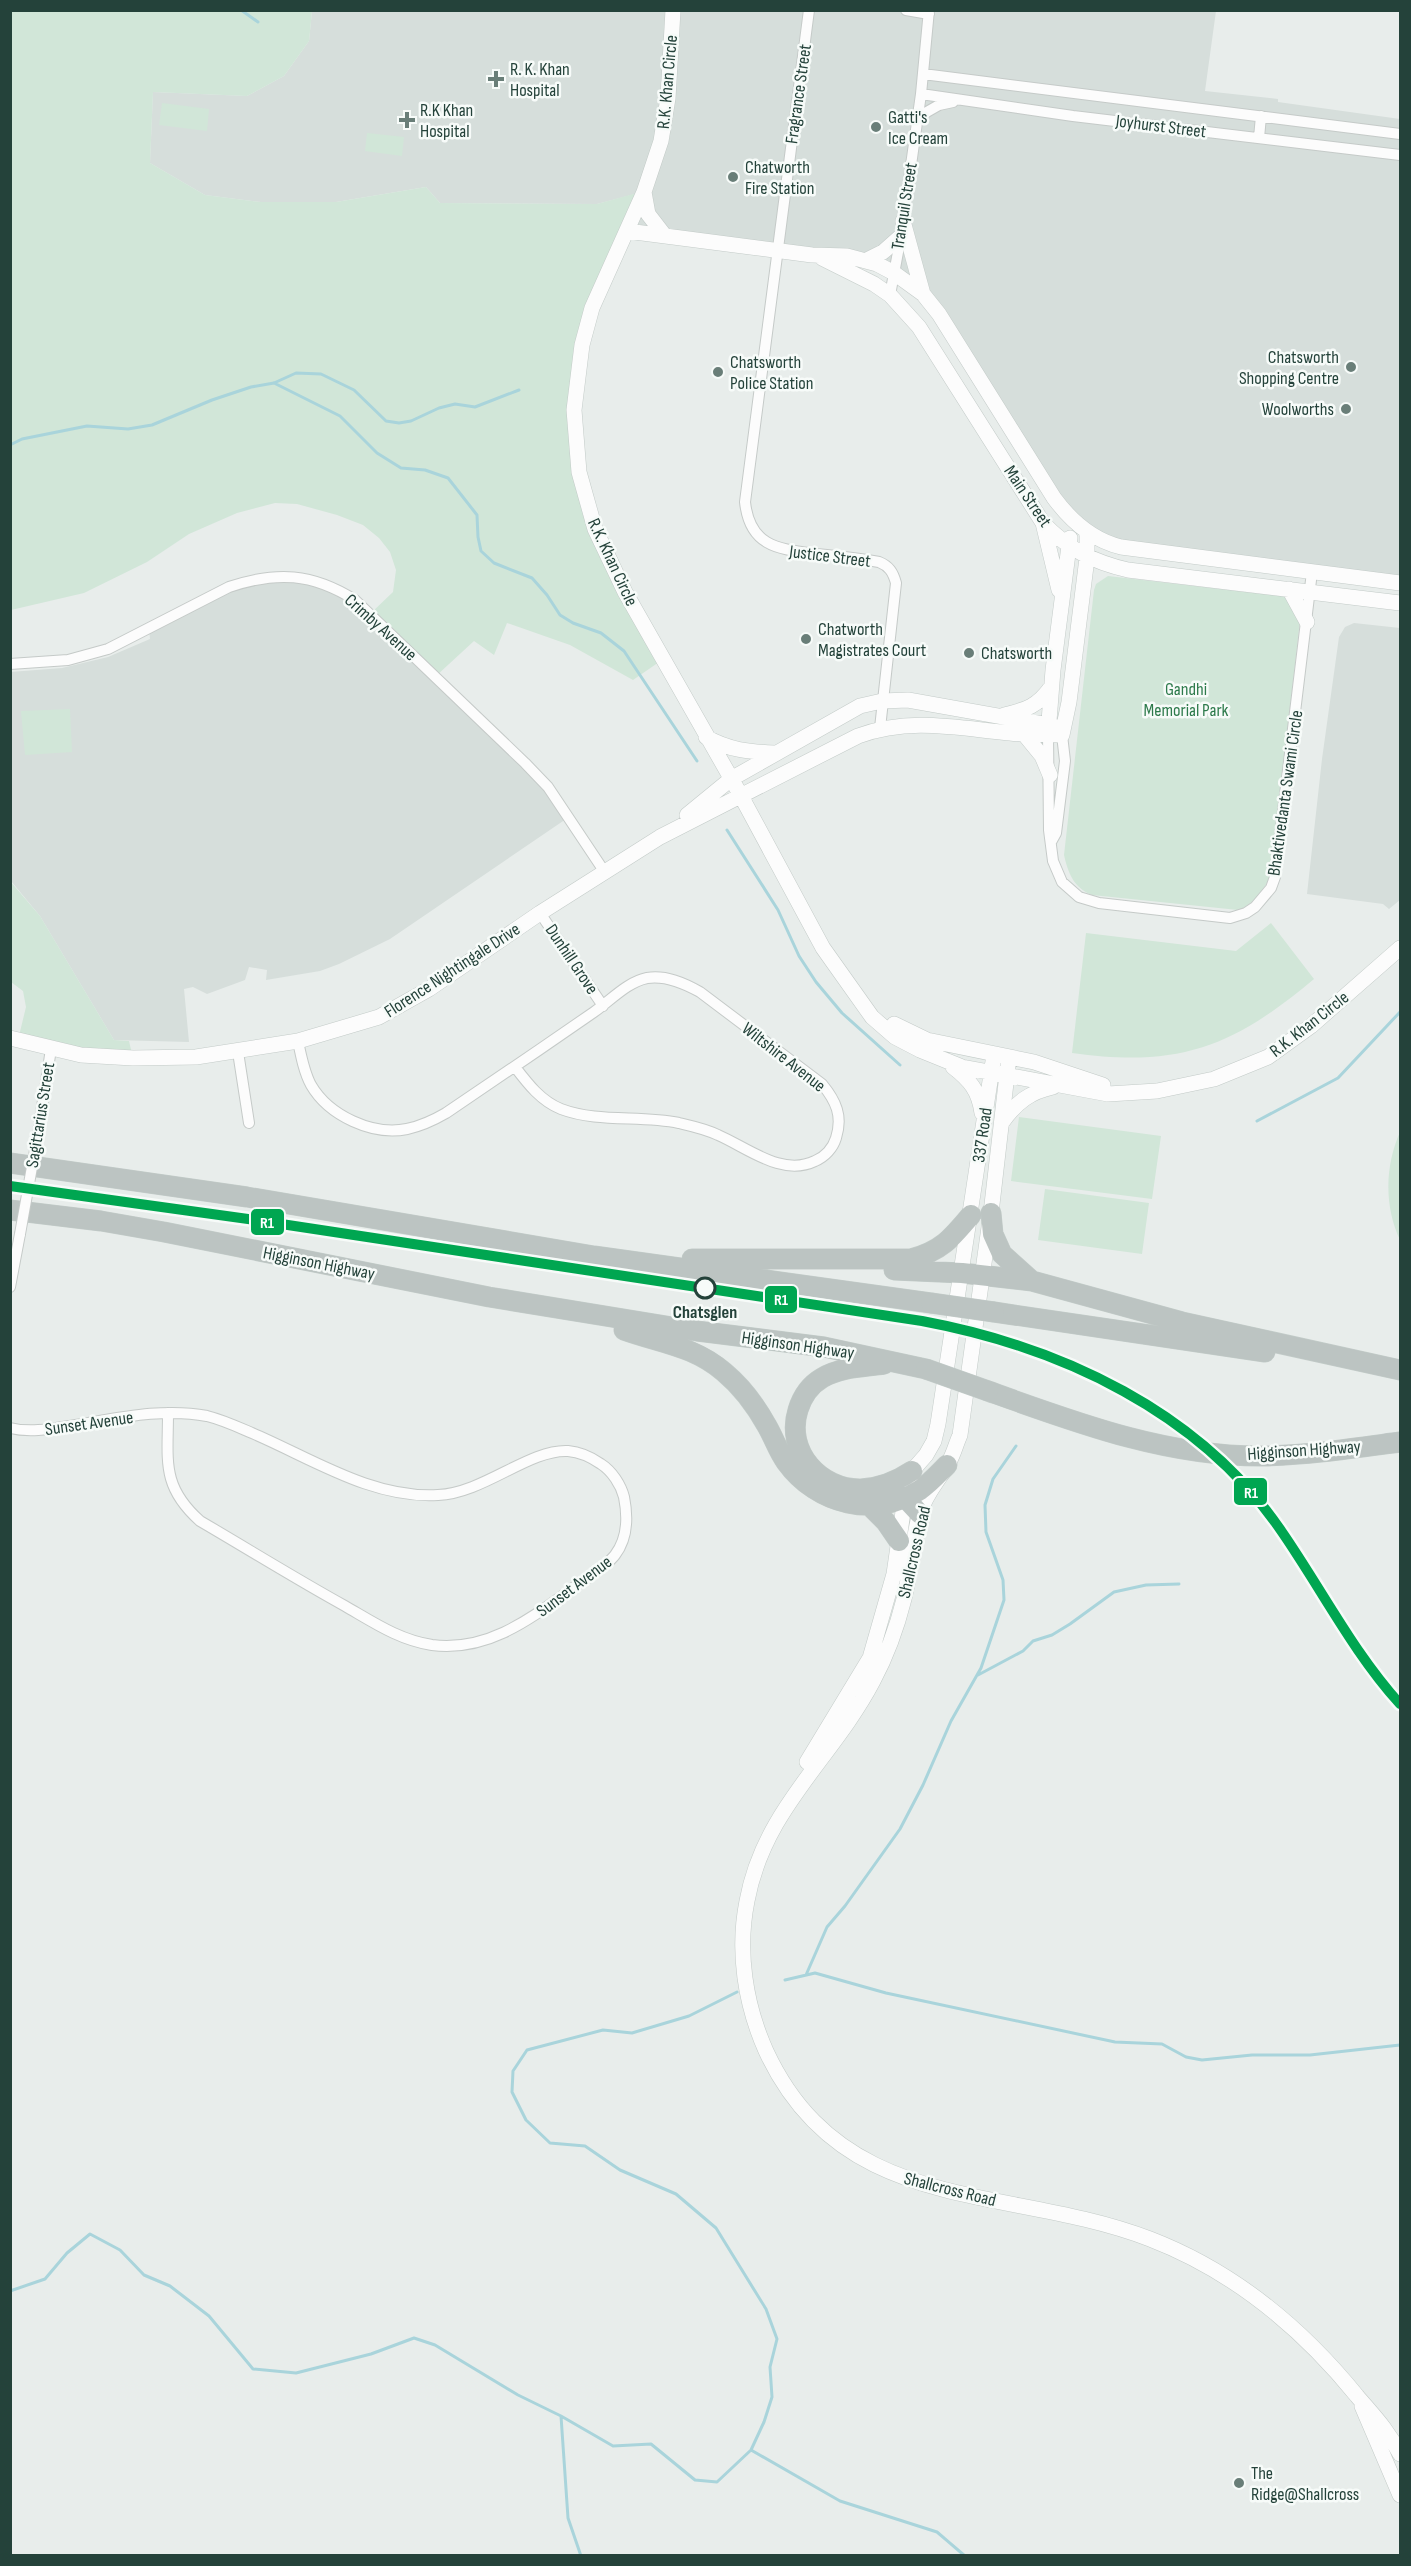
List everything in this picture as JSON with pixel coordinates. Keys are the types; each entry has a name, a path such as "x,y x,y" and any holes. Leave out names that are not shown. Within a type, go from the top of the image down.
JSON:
{"highway":[{"path":"10,1163 258,1199 594,1256 1401,1372"},
{"name":"Higginson Highway","path":"10,1210 101,1221 164,1232 574,1311 697,1331 824,1347 926,1369 1078,1423 1165,1446 1263,1456 1401,1442"},
{"path":"991,1213 993,1234 1002,1254 1032,1281"},
{"path":"594,1256 788,1261 910,1260 939,1249 950,1240 971,1215"},
{"path":"788,1261 829,1267 962,1272 1032,1281 1182,1322 1401,1372"},
{"path":"574,1311 633,1333 671,1343 700,1355 724,1372 758,1410 781,1455 801,1479 838,1501 871,1497 906,1498 921,1489 947,1465"},
{"path":"895,1362 844,1370 820,1379 804,1396 796,1415 796,1445 807,1464 815,1472 841,1486 871,1497 899,1541"},
{"path":"871,1497 891,1482 912,1471"},
{"path":"906,1498 920,1514"}],"street":[{"name":"R.K. Khan Circle","path":"673,10 666,118 661,141 644,192 592,308 582,345 574,410 579,472 595,529 606,555 823,948 860,1000 882,1028 948,1063 999,1075 1108,1094 1157,1091 1214,1079 1268,1057 1311,1026 1401,948"},
{"name":"Fragrance Street","path":"777,250 809,10"},
{"path":"906,10 929,12"},
{"name":"Tranquil Street","path":"890,295 918,117 929,12"},
{"name":"Joyhurst Street","path":"923,74 1401,134"},
{"name":"Joyhurst Street","path":"921,94 1401,155"},
{"path":"918,117 939,105 962,100"},
{"path":"1258,138 1261,116"},
{"path":"644,192 648,214 665,236"},
{"path":"867,260 883,252 902,229"},
{"path":"902,229 923,294"},
{"name":"Main Street","path":"627,231 812,255 847,256 867,260 894,273 923,294 939,314 1054,498 1071,520 1101,541 1121,547 1401,583"},
{"name":"Justice Street","path":"777,250 746,488 747,515 756,532 773,547 879,561 890,569 896,583 880,728"},
{"name":"Main Street","path":"812,255 858,274 890,295 919,327 937,353 1043,523 1069,547 1087,558 1128,570 1401,603"},
{"name":"Bhaktivedanta Swami Circle","path":"1071,520 1052,686 1055,730 1050,775 1049,830 1053,861 1059,877 1066,886 1088,901 1230,918 1246,913 1255,907 1271,888 1276,870 1312,572"},
{"path":"1043,523 1055,570 1062,611"},
{"name":"Bhaktivedanta Swami Circle","path":"1051,842 1056,833 1065,760 1055,730 1069,702 1087,558 1087,532"},
{"name":"Crimby Avenue","path":"10,664 68,660 108,649 229,587 249,580 283,576 301,577 320,582 338,590 370,614 525,763 548,788 604,871"},
{"path":"1289,589 1307,622"},
{"path":"1001,716 1029,709 1043,699 1052,686"},
{"path":"730,779 860,706 882,701 908,700 1001,716 1055,730"},
{"path":"740,794 858,736 880,728 926,724 1024,735 1055,730"},
{"path":"1024,735 1042,756 1050,775"},
{"path":"706,737 729,748 774,753"},
{"name":"Florence Nightingale Drive","path":"660,837 730,779"},
{"name":"Florence Nightingale Drive","path":"10,1038 81,1054 133,1058 196,1058 298,1041 352,1027 402,1006 604,871 660,837 740,794"},
{"name":"Dunhill Grove","path":"540,913 603,1006"},
{"name":"Wiltshire Avenue","path":"298,1041 303,1066 312,1086 324,1102 351,1120 387,1130 406,1130 428,1123 514,1067 603,1006 633,982 648,978 666,978 684,983 700,992 822,1084 834,1099 839,1123 835,1142 822,1158 812,1163 792,1166 779,1164 705,1129 657,1119 607,1117 561,1109 545,1101 514,1067"},
{"name":"R.K. Khan Circle","path":"860,1000 882,1017 927,1040 1034,1062 1108,1087 1134,1092"},
{"name":"Sagittarius Street","path":"10,1287 51,1049"},
{"path":"238,1052 249,1123"},
{"name":"337 Road","path":"971,1215 983,1125 999,1075 1002,1056"},
{"path":"948,1063 974,1085 981,1102 983,1125"},
{"name":"337 Road","path":"991,1213 1003,1121 999,1075"},
{"path":"1003,1121 1013,1108 1031,1093 1062,1086"},
{"name":"Shallcross Road","path":"991,1213 960,1435 947,1465 928,1494 920,1514 905,1597 883,1661 853,1713 791,1797 767,1838 754,1872 746,1904 742,1950 746,1990 759,2036 773,2066 800,2106 849,2151 908,2180 930,2187 1103,2223 1150,2239 1190,2257 1233,2282 1292,2326 1323,2355 1390,2433 1401,2454"},
{"name":"Shallcross Road","path":"791,1797 801,1771 870,1658 894,1574 912,1471 926,1455 934,1441 938,1424 971,1215"},
{"name":"Sunset Avenue","path":"10,1428 33,1431 126,1416 168,1413 208,1417 233,1425 373,1487 420,1495 456,1493 479,1486 548,1454 561,1451 576,1452 589,1456 607,1467 622,1487 627,1510 627,1529 614,1556 518,1626 496,1638 457,1646 433,1645 416,1641 383,1628 318,1591 200,1521 185,1508 171,1484 168,1413"},
{"name":"Shallcross Road","path":"1359,2398 1401,2495"}],"shaded area":[{"path":"312,11 1216,11 1205,91 1278,99 1278,102 1400,119 1400,582 1121,546 1072,520 939,314 877,263 627,232 643,192 597,204 440,203 426,187 336,202 261,202 205,195 150,163 153,92 247,96 284,76 309,41"},
{"path":"270,576 337,588 526,763 569,817 390,939 339,964 320,971 266,980 267,970 249,967 245,980 207,994 193,987 184,989 189,1042 114,1040 40,916 11,881 10,672 62,668 108,657 150,639 149,629 229,587"},
{"path":"1354,623 1400,628 1400,900 1389,909 1383,904 1307,894 1339,637 1345,627"}],"green space":[{"path":"11,11 312,11 309,41 284,76 247,96 153,92 150,163 205,195 261,202 336,202 426,187 440,203 597,204 644,191 576,374 585,501 662,660 633,680 570,645 507,623 494,655 474,641 436,676 371,613 393,592 396,570 390,552 379,538 363,525 297,504 275,503 237,513 189,534 147,562 84,593 11,610"},
{"path":"162,103 209,109 207,131 159,125"},
{"path":"367,133 404,137 402,156 365,151"},
{"name":"Gandhi Memorial Park","path":"1108,576 1290,597 1300,620 1271,875 1258,896 1238,910 1092,895 1076,884 1068,868 1064,855 1094,590 1096,584"},
{"path":"70,709 72,752 25,755 21,711"},
{"path":"10,881 40,916 114,1040 129,1041 133,1058 18,1040 26,1007 23,991 11,982"},
{"path":"1271,923 1314,979 1257,1021 1230,1036 1203,1047 1174,1054 1110,1057 1072,1053 1086,933 1236,951"},
{"path":"1019,1117 1161,1136 1152,1199 1011,1181"},
{"path":"1400,1132 1400,1240 1391,1214 1388,1186 1391,1158"},
{"path":"1045,1189 1149,1203 1142,1254 1038,1240"}],"waterway":[{"path":"241,10 258,22"},
{"path":"10,445 22,439 87,426 128,429 152,425 212,400 251,387 274,383 296,373 321,374 354,390 386,421 399,423 411,421 439,408 455,404 475,407 519,390"},
{"path":"274,383 340,416 377,453 401,468 425,470 448,478 477,515 481,551 494,563 532,578 560,615 573,623 601,633 624,651 697,761"},
{"path":"727,830 778,910 799,956 816,982 842,1013 900,1065"},
{"path":"1257,1121 1338,1078 1400,1012"},
{"path":"806,1975 827,1927 845,1906 900,1829 923,1785 951,1721 981,1668 1004,1600 1003,1580 986,1532 985,1505 993,1479 1016,1446"},
{"path":"978,1675 1023,1651 1033,1641 1052,1635 1114,1592 1146,1585 1179,1584"},
{"path":"785,1980 815,1973 886,1993 1115,2042 1162,2044 1186,2057 1202,2060 1252,2055 1310,2055 1400,2045"},
{"path":"10,2291 45,2279 67,2253 90,2234 120,2250 144,2275 170,2286 209,2316 253,2369 296,2373 371,2354 414,2338 435,2345 518,2395 561,2416 613,2446 651,2444 695,2480 717,2482 751,2450 772,2397 770,2367 777,2339 766,2309 716,2228 676,2194 620,2170 585,2146 550,2143 526,2120 512,2092 513,2071 527,2050 603,2030 632,2033 689,2016 737,1992"},
{"path":"561,2416 568,2518 581,2556"},
{"path":"751,2450 840,2501 937,2532 965,2556"}],"transit line":[{"name":"R1","path":"10,1186 248,1219 922,1321 1026,1348 1124,1391 1169,1419 1211,1452 1249,1490 1282,1532 1367,1663 1400,1704"}],"place":[{"name":"R. K. Khan Hospital","path":"496,79"},
{"name":"R.K Khan Hospital","path":"407,120"},
{"name":"Gatti's Ice Cream","path":"876,127"},
{"name":"Chatworth Fire Station","path":"733,177"},
{"name":"Chatsworth Shopping Centre","path":"1351,367"},
{"name":"Chatsworth Police Station","path":"718,372"},
{"name":"Woolworths","path":"1346,409"},
{"name":"Chatworth Magistrates Court","path":"806,639"},
{"name":"Chatsworth","path":"969,653"},
{"name":"Chatsglen","path":"705,1288"},
{"name":"The Ridge@Shallcross","path":"1239,2483"}]}
